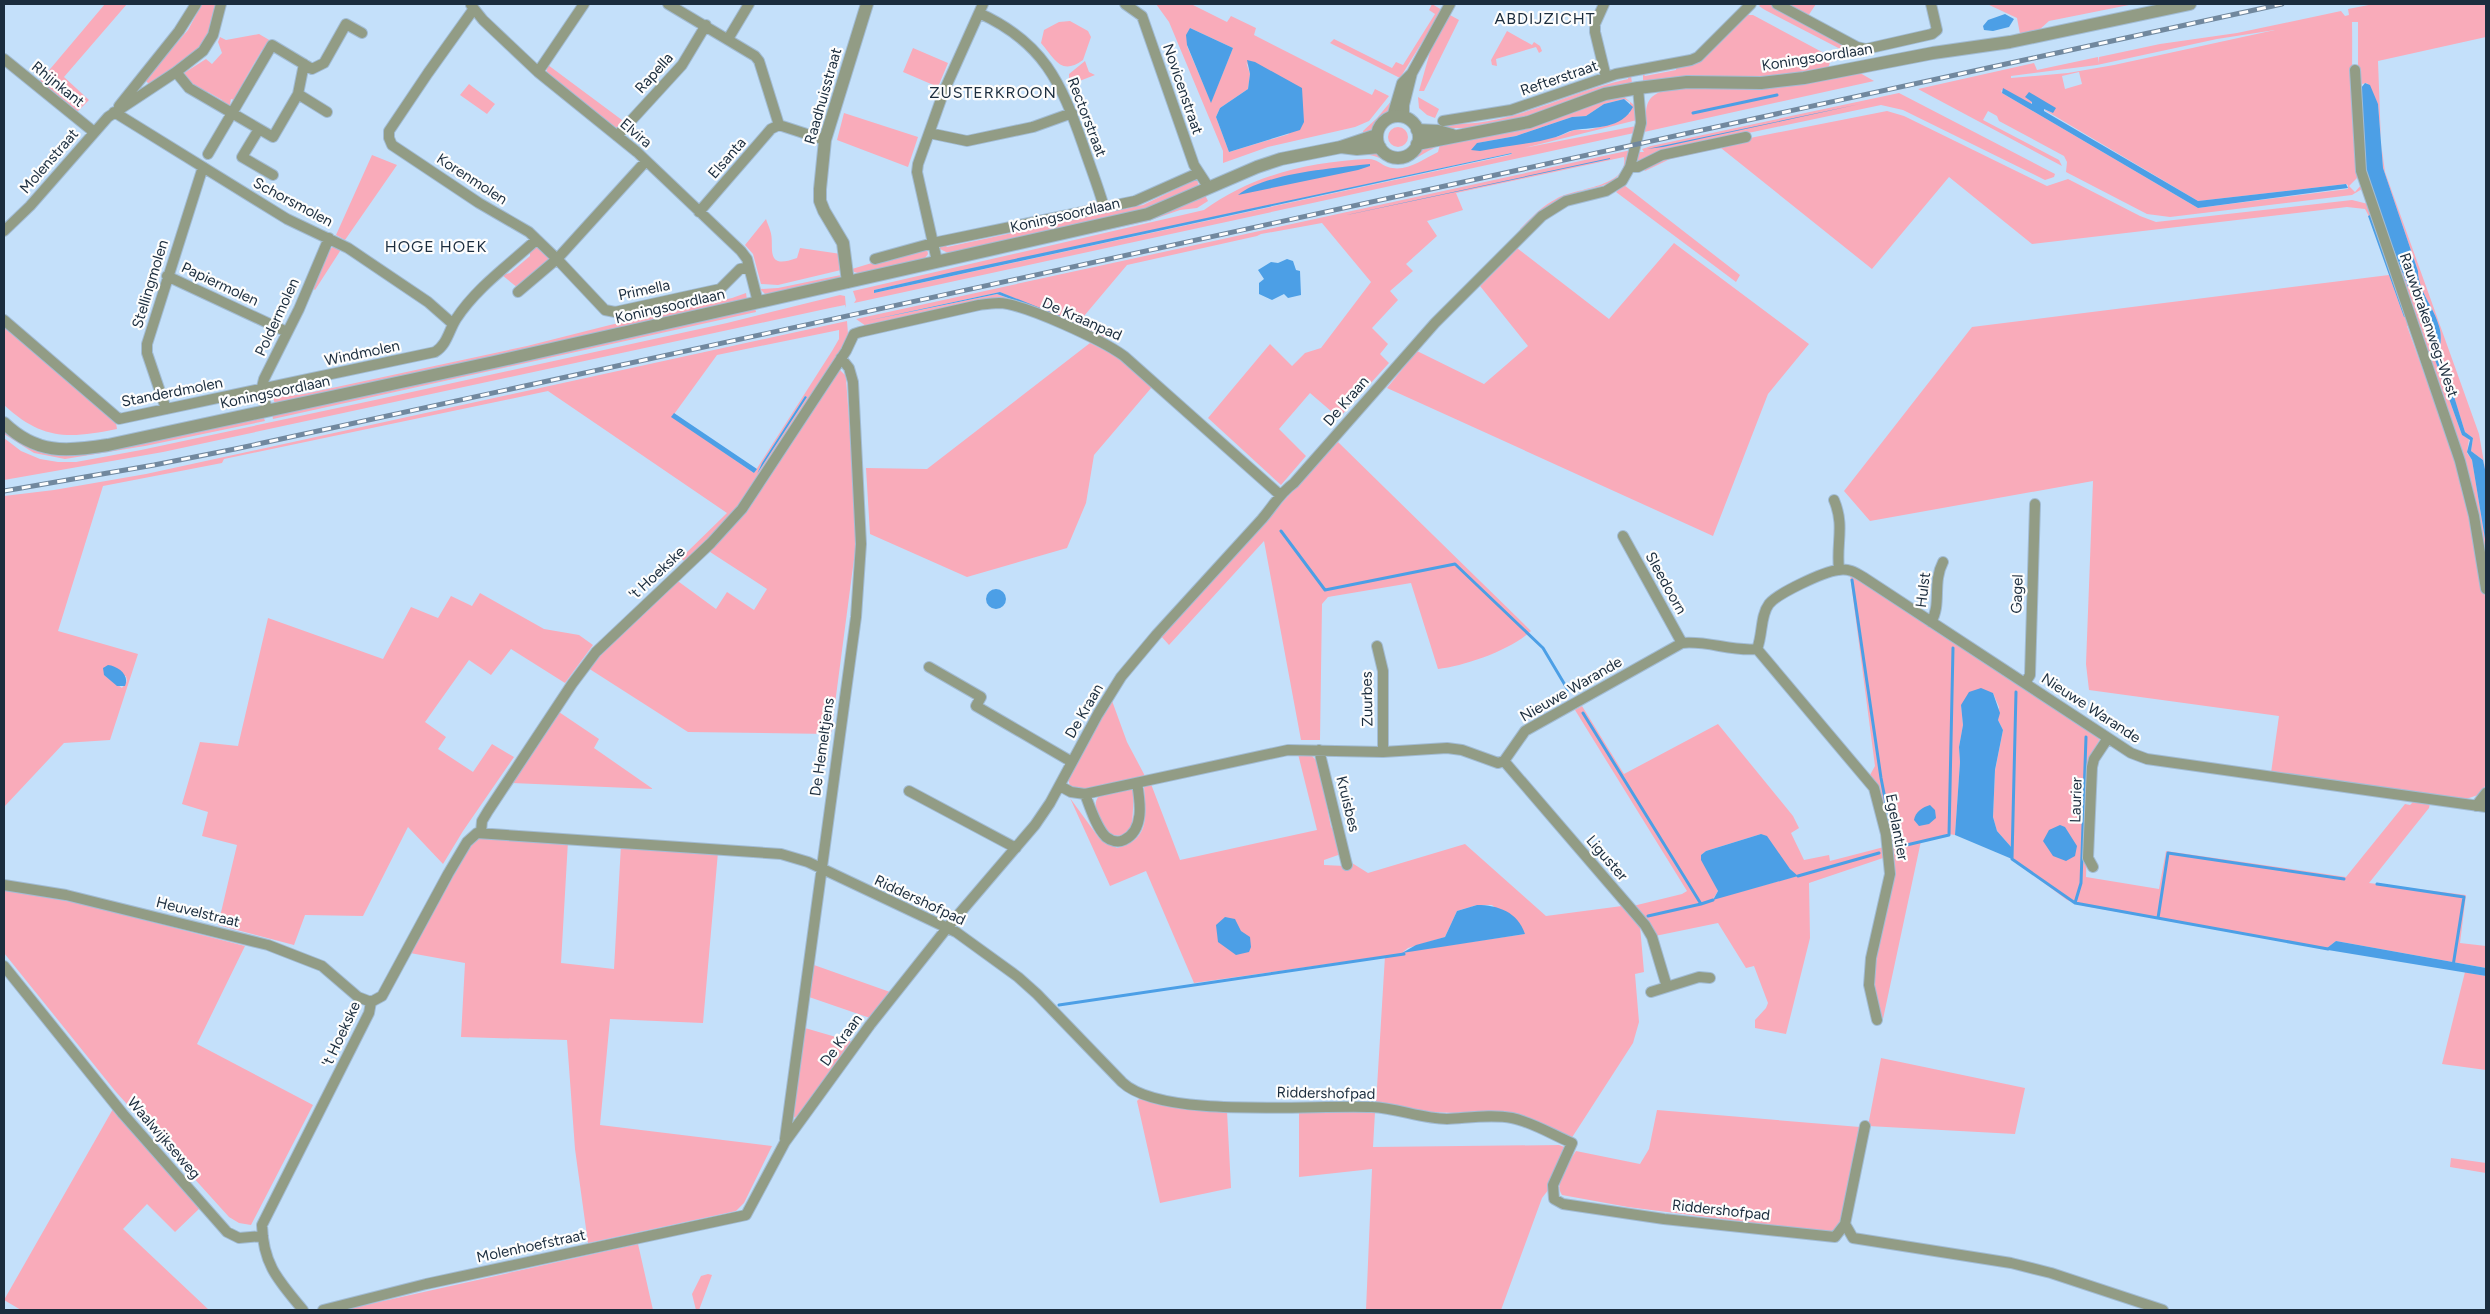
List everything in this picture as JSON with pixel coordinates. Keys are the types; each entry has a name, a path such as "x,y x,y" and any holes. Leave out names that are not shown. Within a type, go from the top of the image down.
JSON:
{"street":[{"name":"Molenstraat","path":"4,231 30,206 94,132 115,111 179,31 196,4"},
{"name":"Molenstraat","path":"115,111 196,58 210,41 219,20 221,4"},
{"path":"538,72 584,4"},
{"path":"668,4 751,52 759,61 779,125 825,140"},
{"path":"728,39 749,4"},
{"name":"Raadhuisstraat","path":"848,282 843,243 820,200 825,140 867,4"},
{"name":"Novicenstraat","path":"1125,4 1142,16 1194,165 1209,188"},
{"path":"1398,117 1404,105 1412,72 1450,4"},
{"path":"1602,4 1595,24 1595,32 1606,78"},
{"path":"1777,4 1857,47 1866,49 1932,34 1937,30 1932,4"},
{"name":"Koningsoordlaan","path":"1417,144 1452,135 1497,130 1529,122 1605,94 1638,88 1687,82 1780,82 1846,71 1877,63 2010,42 2190,4"},
{"name":"Refterstraat","path":"1443,121 1512,110 1606,78 1684,62 1698,57 1749,5"},
{"name":"Elvira","path":"472,7 538,72 646,161 742,251 749,267 758,302"},
{"name":"Korenmolen","path":"472,7 389,131 389,138 392,145 479,203 529,232 557,259"},
{"path":"937,260 917,172 929,133 957,60 981,8"},
{"name":"Rectorstraat","path":"981,8 1020,36 1039,54 1063,90 1104,207"},
{"path":"208,154 272,45 312,69 324,63 346,24 362,33"},
{"name":"Rapella","path":"617,136 682,66 706,26"},
{"name":"Rhijnkant","path":"4,59 94,132"},
{"path":"176,72 189,88 273,137 298,94 298,85 304,64"},
{"name":"Rauwbrakenweg-West","path":"2355,70 2358,150 2361,171 2460,461 2474,516 2486,589"},
{"name":"De Kraan","path":"746,1215 785,1142 870,1025 946,928 1035,825 1060,786 1121,677 1157,634 1274,504 1279,494 1294,483 1435,323 1542,216 1552,207 1577,196 1614,187 1622,181 1630,167 1641,123 1638,88"},
{"path":"298,94 327,112"},
{"name":"Schorsmolen","path":"115,111 202,168 288,219 330,239 428,302 453,324"},
{"path":"929,133 950,140 966,141 1033,127 1072,113"},
{"path":"1398,117 1412,122 1417,130 1417,144 1413,150 1400,157 1392,157 1378,141 1384,120 1398,117"},
{"name":"Elsanta","path":"699,212 771,129 779,125"},
{"path":"259,129 242,157 273,175"},
{"name":"Koningsoordlaan","path":"1417,130 1438,131 1452,135"},
{"path":"1630,167 1638,167 1662,155 1746,137"},
{"name":"Koningsoordlaan","path":"4,423 27,441 42,447 75,451 266,411 1148,214 1257,167 1341,147 1357,150 1378,141"},
{"path":"518,292 557,259 646,161"},
{"name":"Stellingmolen","path":"166,409 147,353 147,344 202,168"},
{"name":"Koningsoordlaan","path":"875,259 933,244 1148,196 1198,173"},
{"name":"Poldermolen","path":"262,387 330,239"},
{"name":"Windmolen","path":"262,387 287,384 436,352 440,349 453,324 484,286 536,240"},
{"name":"Primella","path":"557,259 606,310 615,312 720,289 740,270 749,267"},
{"name":"Papiermolen","path":"167,276 287,332"},
{"name":"De Kraanpad","path":"854,334 979,305 999,303 1025,310 1098,340 1124,356 1279,494"},
{"name":"Standerdmolen","path":"4,320 115,418 119,419 262,387"},
{"name":"'t Hoekske","path":"263,1236 262,1225 368,1014 371,1002 379,999 384,993 443,882 467,842 472,836 481,832 482,821 488,811 581,671 613,634 730,524 751,496 842,358 854,334"},
{"name":"De Hemeltjens","path":"785,1142 820,870 856,617 860,568 853,382 842,358"},
{"path":"262,387 266,411"},
{"path":"1757,648 1761,640 1765,611 1775,598 1825,573 1839,569 1838,557 1841,526 1834,500"},
{"name":"Gagel","path":"2025,683 2030,675 2035,504"},
{"name":"Sleedoorn","path":"1623,536 1682,644"},
{"name":"Hulst","path":"1931,622 1936,614 1937,574 1944,562"},
{"name":"Nieuwe Warande","path":"1839,569 1853,571 2131,753 2148,759 2481,806 2486,793"},
{"name":"Nieuwe Warande","path":"1504,761 1525,731 1682,644 1698,643 1747,650 1757,648"},
{"name":"Zuurbes","path":"1377,646 1383,671 1383,752"},
{"name":"Egelantier","path":"1757,648 1874,788 1886,834 1890,867 1871,958 1869,985 1877,1020"},
{"name":"De Kraan","path":"929,667 981,697 976,706 1072,762"},
{"name":"Laurier","path":"2093,867 2088,858 2092,767 2094,759 2108,738"},
{"path":"1060,786 1072,792 1085,794 1272,752 1319,750 1383,752 1447,748 1462,750 1488,761 1498,763 1504,761"},
{"name":"Kruisbes","path":"1319,750 1347,865"},
{"name":"Liguster","path":"1504,761 1645,925 1652,938 1667,987"},
{"path":"1085,794 1106,836 1112,841 1119,842 1126,839 1136,830 1140,809 1137,783"},
{"path":"909,791 1016,848"},
{"path":"481,832 781,854 808,862 820,870"},
{"name":"Riddershofpad","path":"820,870 956,932 1018,977 1056,1012 1129,1089 1143,1096 1165,1101 1218,1107 1374,1106 1445,1119 1487,1116 1512,1118 1572,1143 1553,1185 1554,1199 1563,1204 1664,1219 1835,1237 1845,1224"},
{"name":"Heuvelstraat","path":"4,885 66,895 268,945 322,966 358,998 371,1002"},
{"name":"Waalwijkseweg","path":"4,966 123,1114 227,1232 239,1238 263,1236"},
{"path":"1651,992 1699,977 1710,978"},
{"path":"1865,1126 1845,1224 1853,1238 2011,1263 2051,1273 2163,1310"},
{"name":"Molenhoefstraat","path":"323,1310 426,1284 746,1215"},
{"path":"263,1236 267,1259 276,1278 303,1310"}],"shaded area":[{"path":"105,4 127,4 64,77 89,100 77,112 40,81"},
{"path":"202,4 219,4 204,45 151,86 145,80 188,30"},
{"path":"1156,4 1191,4 1227,22 1231,16 1256,28 1254,35 1372,95 1375,89 1389,96 1369,121 1355,127 1268,147 1223,163 1223,151 1169,22","holes":["1190,28 1233,48 1211,102 1187,46","1246,62 1289,134 1229,152 1216,117 1220,108 1248,89 1250,74"]},
{"path":"1432,4 1442,10 1400,78 1330,43 1334,39 1392,68 1396,62 1403,65 1435,14 1429,10"},
{"path":"1761,4 1771,4 1858,49 1848,53 1765,10 1759,6"},
{"path":"1785,4 1816,4 1808,16"},
{"path":"1987,4 2134,4 2049,21 2038,31 2020,34 2017,18"},
{"path":"2374,4 2486,4 2486,37 2378,61 2381,142 2378,104 2367,83 2362,84 2373,196 2408,287 2421,298 2436,334 2434,357 2462,435 2469,439 2467,453 2472,460 2486,545 2486,570 2474,498 2367,186 2358,89 2358,22 2352,22 2352,99 2354,138 2359,176 2349,186 2355,192 2361,185 2362,189 2352,195 2170,217 2147,214 2066,172 2067,162 2064,156 1999,121 1997,116 1988,111 1983,120 2059,160 2062,166 1918,89 2034,63 2037,70 2098,57 2099,63 2099,57 2160,44 2237,33 2341,11 2345,16 2349,15 2348,9","holes":["2275,30 2114,65 2068,73 2011,78 2011,76 2097,65 2217,39","2079,72 2082,84 2065,89 2062,76","2001,90 2031,104 2032,102 2053,113 2043,109 2198,201 2346,184 2348,189 2198,208 2002,93"]},
{"path":"1450,15 1459,20 1424,91 1419,91 1430,52"},
{"path":"1747,15 1753,15 1837,60 1830,62 1828,69 1778,76 1643,81 1643,73 1645,76 1676,70 1676,67"},
{"path":"1070,21 1088,31 1091,37 1083,60 1075,65 1064,66 1055,60 1041,43 1044,30 1059,22"},
{"path":"1507,31 1532,45 1534,42 1540,46 1542,51 1539,53 1536,47 1496,59 1497,66 1492,65 1491,60"},
{"path":"259,34 271,41 265,51 262,50 244,81 245,85 234,100 231,99 230,105 221,103 222,100 208,92 206,95 185,77 184,73 206,59 212,64 222,53 218,42 220,37 226,40"},
{"path":"913,48 948,63 938,87 903,72"},
{"path":"1085,61 1089,72 1095,75 1069,85 1069,74"},
{"path":"548,65 626,123 615,129 546,74"},
{"path":"1860,73 1874,81 1644,132 1649,101 1657,93 1665,90"},
{"path":"1628,76 1631,76 1632,83 1583,95 1526,117 1472,128 1439,128 1441,124 1460,121 1461,124 1504,118 1607,84 1628,79"},
{"path":"469,84 495,104 487,114 460,95"},
{"path":"1899,93 2055,174 2054,177 2045,180 1903,110 1881,105 1663,151 1639,163 1636,160 1638,152 1644,152 1642,149 1651,146"},
{"path":"1623,96 1634,105 1637,120 1524,148 1636,126 1634,133 854,303 856,300 853,291 1204,210 1242,188 1282,172 1324,163 1367,159 1373,159 1388,167 1408,167 1438,152 1440,144 1516,131 1602,101","holes":["1624,99 1630,102 1630,113 1612,124 1588,130 1574,130 1557,137 1477,143 1516,136 1572,117 1586,116 1604,104","1512,153 1510,155 874,293 874,290 878,289"]},
{"path":"1418,97 1439,109 1435,118 1427,115 1419,108"},
{"path":"1392,100 1392,106 1387,116 1378,125 1363,134 1363,131"},
{"path":"1887,111 1904,116 2047,186 2068,179 2140,216 2156,222 2352,200 2368,204 2455,449 2469,503 2486,602 2486,785 2478,795 2466,799 2271,773 2279,716 2089,690 2086,664 2093,481 1870,521 1844,491 1972,327 2389,275 2404,317 2407,316 2376,230 2365,209 2347,207 2032,244 1949,177 1872,269 1721,148 1670,159 1645,171 1644,169 1667,157 1729,146 1750,138","holes":["2410,325 2451,448 2407,326"]},
{"path":"844,113 918,137 908,167 837,140"},
{"path":"1398,127 1405,130 1408,137 1405,144 1398,147 1391,144 1388,137 1391,130"},
{"path":"1436,144 1436,147 1404,163 1393,163 1367,155 1367,151 1371,151 1390,158 1399,159"},
{"path":"2381,144 2385,172 2479,434 2486,474 2483,460 2471,451 2473,438 2465,432 2442,360 2439,326 2423,292 2418,271 2383,168"},
{"path":"1631,150 1620,174 1607,184 1599,186 1618,175 1623,167 1624,157 1456,193 1463,210 1427,221 1437,236 1406,264 1413,271 1390,291 1398,300 1372,328 1388,344 1380,354 1389,363 1339,418 1310,393 1279,429 1306,456 1281,485 1208,418 1270,344 1292,366 1305,353 1321,348 1371,282 1322,223 1261,234 1127,265 1079,322 1110,337 1107,337 1105,340 1017,304 866,326 856,319","holes":["1000,292 1072,323 997,294 866,321"]},
{"path":"372,155 397,165 345,240 336,235"},
{"path":"1197,179 1199,187 1142,210 948,253 940,249 940,246 945,245 947,247 1143,205"},
{"path":"1624,185 1740,275 1736,282 1616,192"},
{"path":"1599,186 1554,202 1520,229 1551,202 1564,195"},
{"path":"1205,195 1208,201 1197,208 1180,210 1148,221 944,266 1149,218"},
{"path":"766,219 770,229 775,259 786,261 797,258 800,248 841,254 841,270 778,285 761,284 753,254 745,245"},
{"path":"1674,243 1809,344 1768,394 1713,536 1387,388 1417,351 1484,384 1528,346 1480,286 1517,248 1609,319"},
{"path":"334,246 342,248 315,290 312,288 329,250"},
{"path":"534,248 539,248 552,260 518,288 502,275 510,273 530,256 530,251"},
{"path":"927,249 928,254 925,258 862,274 854,272 852,269 885,259 886,262"},
{"path":"841,275 838,279 766,295 760,289 778,288"},
{"path":"746,293 747,300 275,404 273,398 304,394 527,346 610,325 732,298"},
{"path":"840,295 845,296 846,308 845,305 830,308 163,452 4,480 4,438 21,451 40,459 76,462 375,400 727,323"},
{"path":"755,307 756,312 273,419 272,414"},
{"path":"847,321 848,334 844,345 731,517 685,562 681,558 727,513 548,391 224,459 222,463 103,486 58,631 138,654 110,740 64,743 4,807 4,496 54,490 146,474","holes":["839,330 839,339 832,351 754,473 672,417 717,355","805,396 807,397 757,474 762,463","104,675 126,676 127,681 122,688"]},
{"path":"4,325 116,423 117,429 84,434 56,434 31,425 4,405"},
{"path":"1090,343 1116,356 1152,387 1094,455 1086,503 1067,548 967,577 870,534 866,468 927,469"},
{"path":"840,370 846,379 857,526 831,734 688,732 588,668 600,652 675,579 716,609 727,592 754,610 767,589 707,550 749,508 836,373"},
{"path":"263,416 265,421 145,446 65,459 34,453 4,434 4,429 38,451 52,455 74,456"},
{"path":"1338,442 1531,631 1500,651 1474,661 1438,669 1411,583 1328,597 1322,604 1320,740 1301,740 1264,541 1169,645 1160,635"},
{"path":"1850,575 2100,738 2089,764 2086,877 2159,889 2166,851 2346,877 2405,804 2410,805 2414,801 2430,803 2429,808 2369,883 2466,895 2460,943 2486,946 2486,968 2336,941 2327,948 2084,906 2067,900 2012,859 2012,848 1997,831 1993,817 1995,771 2003,730 1998,720 1999,707 1993,693 1961,705 1963,725 1959,747 1960,762 1955,835 1948,834 1921,841 1883,1019 1874,983 1875,966 1877,948 1890,896 1894,862 1881,801 1876,785 1870,775 1875,766"},
{"path":"480,593 544,629 579,635 593,645 565,683 511,649 491,675 469,660 425,722 446,737 438,749 473,772 492,744 514,757 463,831 443,864 408,827 363,916 305,915 294,945 218,925 237,845 202,836 208,812 182,804 200,742 238,746 268,618 383,659 411,607 438,618 451,596 472,606"},
{"path":"1111,698 1127,742 1145,776 1097,787 1078,788 1070,786 1068,779"},
{"path":"1582,706 1624,774 1718,724 1793,816 1799,828 1791,833 1804,860 1829,855 1830,861 1884,847 1886,857 1809,883 1810,938 1786,1034 1755,1028 1755,1020 1768,1003 1754,966 1746,968 1718,923 1655,936 1633,906 1682,894 1687,891 1575,710","holes":["1761,834 1797,876 1713,899 1718,891 1701,855 1706,851"]},
{"path":"559,712 599,739 594,748 653,789 512,783"},
{"path":"1298,754 1310,754 1318,762 1331,827 1335,832 1341,854 1324,860 1324,865 1345,866 1352,863 1368,873 1465,844 1546,916 1622,906 1640,926 1644,972 1635,974 1639,1022 1633,1043 1571,1139 1483,1114 1405,1111 1376,1104 1385,956 1194,983 1146,871 1110,886 1070,798 1099,838 1117,848 1136,839 1141,832 1145,816 1144,785 1151,784 1180,860 1317,830","holes":["1477,905 1492,905 1525,934 1403,952 1408,948 1445,937 1457,911"]},
{"path":"1132,788 1134,790 1132,827 1123,836 1111,835 1099,816 1096,800 1099,796"},
{"path":"476,836 568,841 561,963 614,969 621,845 718,852 703,1023 610,1019 600,1125 772,1146 744,1203 736,1211 588,1243 575,1149 567,1040 461,1037 465,963 410,953"},
{"path":"4,890 77,903 245,946 197,1044 313,1105 251,1225 239,1223 229,1217 116,1092 4,953"},
{"path":"814,965 890,992 870,1018 809,997"},
{"path":"2465,972 2486,976 2486,1070 2442,1064"},
{"path":"805,1028 853,1042 801,1113 791,1120"},
{"path":"1881,1058 2025,1088 2015,1134 1868,1126"},
{"path":"1139,1099 1178,1107 1227,1111 1231,1188 1160,1203 1137,1101"},
{"path":"113,1109 201,1207 175,1232 147,1204 123,1229 209,1310 21,1310 4,1300"},
{"path":"1657,1110 1860,1127 1839,1234 1628,1207 1562,1195 1559,1184 1566,1166 1576,1151 1640,1164 1649,1149"},
{"path":"1299,1111 1375,1112 1373,1147 1559,1145 1567,1148 1549,1189 1542,1198 1501,1310 1366,1310 1372,1169 1299,1177"},
{"path":"2451,1158 2486,1163 2486,1173 2450,1167"},
{"path":"638,1244 653,1310 343,1310"},
{"path":"712,1275 699,1310 696,1310 692,1294 701,1276"}],"water":[{"path":"2005,14 2014,19 2009,27 1993,31 1984,30 1983,26 1988,20"},
{"path":"1190,28 1233,48 1211,103 1187,45 1186,35"},
{"path":"1247,60 1255,62 1302,88 1304,122 1300,130 1229,152 1216,117 1220,108 1248,89 1250,74"},
{"path":"2365,83 2370,85 2378,104 2383,168 2418,271 2423,292 2439,326 2442,359 2465,432 2473,438 2471,451 2483,460 2486,474 2486,545 2472,460 2467,452 2470,440 2462,435 2434,357 2436,334 2421,298 2408,287 2373,196 2366,170 2361,88"},
{"path":"2003,88 2032,104 2025,97 2029,92 2056,108 2053,113 2044,109 2044,111 2198,201 2346,184 2348,188 2198,208 2002,93"},
{"path":"1624,99 1633,107 1622,119 1607,126 1572,131 1538,141 1480,151 1471,150 1477,143 1516,136 1572,117 1586,116 1604,104"},
{"path":"1860,104 1663,147 1647,149"},
{"path":"1512,153 874,293 874,290 953,272"},
{"path":"1610,159 1347,215 1351,214"},
{"path":"1370,164 1370,166 1358,170 1238,195 1265,181 1282,177"},
{"path":"2370,215 2407,316 2404,317 2368,216"},
{"path":"1287,259 1293,261 1296,270 1300,271 1301,295 1288,298 1284,294 1272,300 1259,294 1259,283 1264,279 1258,270 1271,262 1278,263"},
{"path":"1000,292 1073,321 997,294 866,321"},
{"path":"805,396 807,397 757,474 762,463"},
{"path":"674,413 757,469 754,473 671,417"},
{"path":"992,589 1000,589 1006,595 1006,603 1000,609 992,609 986,603 986,595"},
{"path":"108,665 116,667 122,672 126,678 125,686 117,686 104,675 103,668"},
{"path":"1981,688 1993,693 2000,713 1998,720 2003,730 1995,770 1993,817 1997,831 2012,848 2012,859 1955,835 1960,762 1959,747 1963,725 1961,705 1969,692"},
{"path":"1930,805 1935,810 1936,818 1929,824 1919,826 1914,820 1916,815"},
{"path":"2060,825 2065,827 2077,846 2075,856 2066,861 2053,856 2043,841 2049,830"},
{"path":"1761,834 1767,836 1790,869 1798,876 1713,900 1718,891 1701,860 1701,855 1706,851"},
{"path":"1477,905 1492,906 1506,911 1518,920 1525,934 1402,953 1416,945 1445,937 1457,911"},
{"path":"1225,917 1235,919 1241,931 1250,937 1251,947 1249,952 1236,955 1218,942 1216,925"},
{"path":"2336,941 2486,968 2486,976 2328,950 2327,948"}],"waterway":[{"path":"1693,113 1777,95"},
{"path":"1281,531 1325,590 1455,564 1543,648 1568,690"},
{"path":"1852,580 1881,778 1892,835"},
{"path":"1897,843 1898,847 1949,835 1953,648"},
{"path":"2016,692 2012,859 2075,903 2081,883 2086,737"},
{"path":"1583,713 1701,904 1713,900"},
{"path":"1798,876 1879,853"},
{"path":"2158,918 2168,853 2344,879"},
{"path":"2377,884 2464,897 2453,966"},
{"path":"2075,903 2328,949"},
{"path":"1648,916 1701,904"},
{"path":"1059,1005 1404,954"}],"railway":[{"path":"4,491 235,449 2282,4"}],"district":[{"name":"ABDIJZICHT","path":"1545,18"},
{"name":"ZUSTERKROON","path":"993,92"},
{"name":"HOGE HOEK","path":"436,246"}]}
